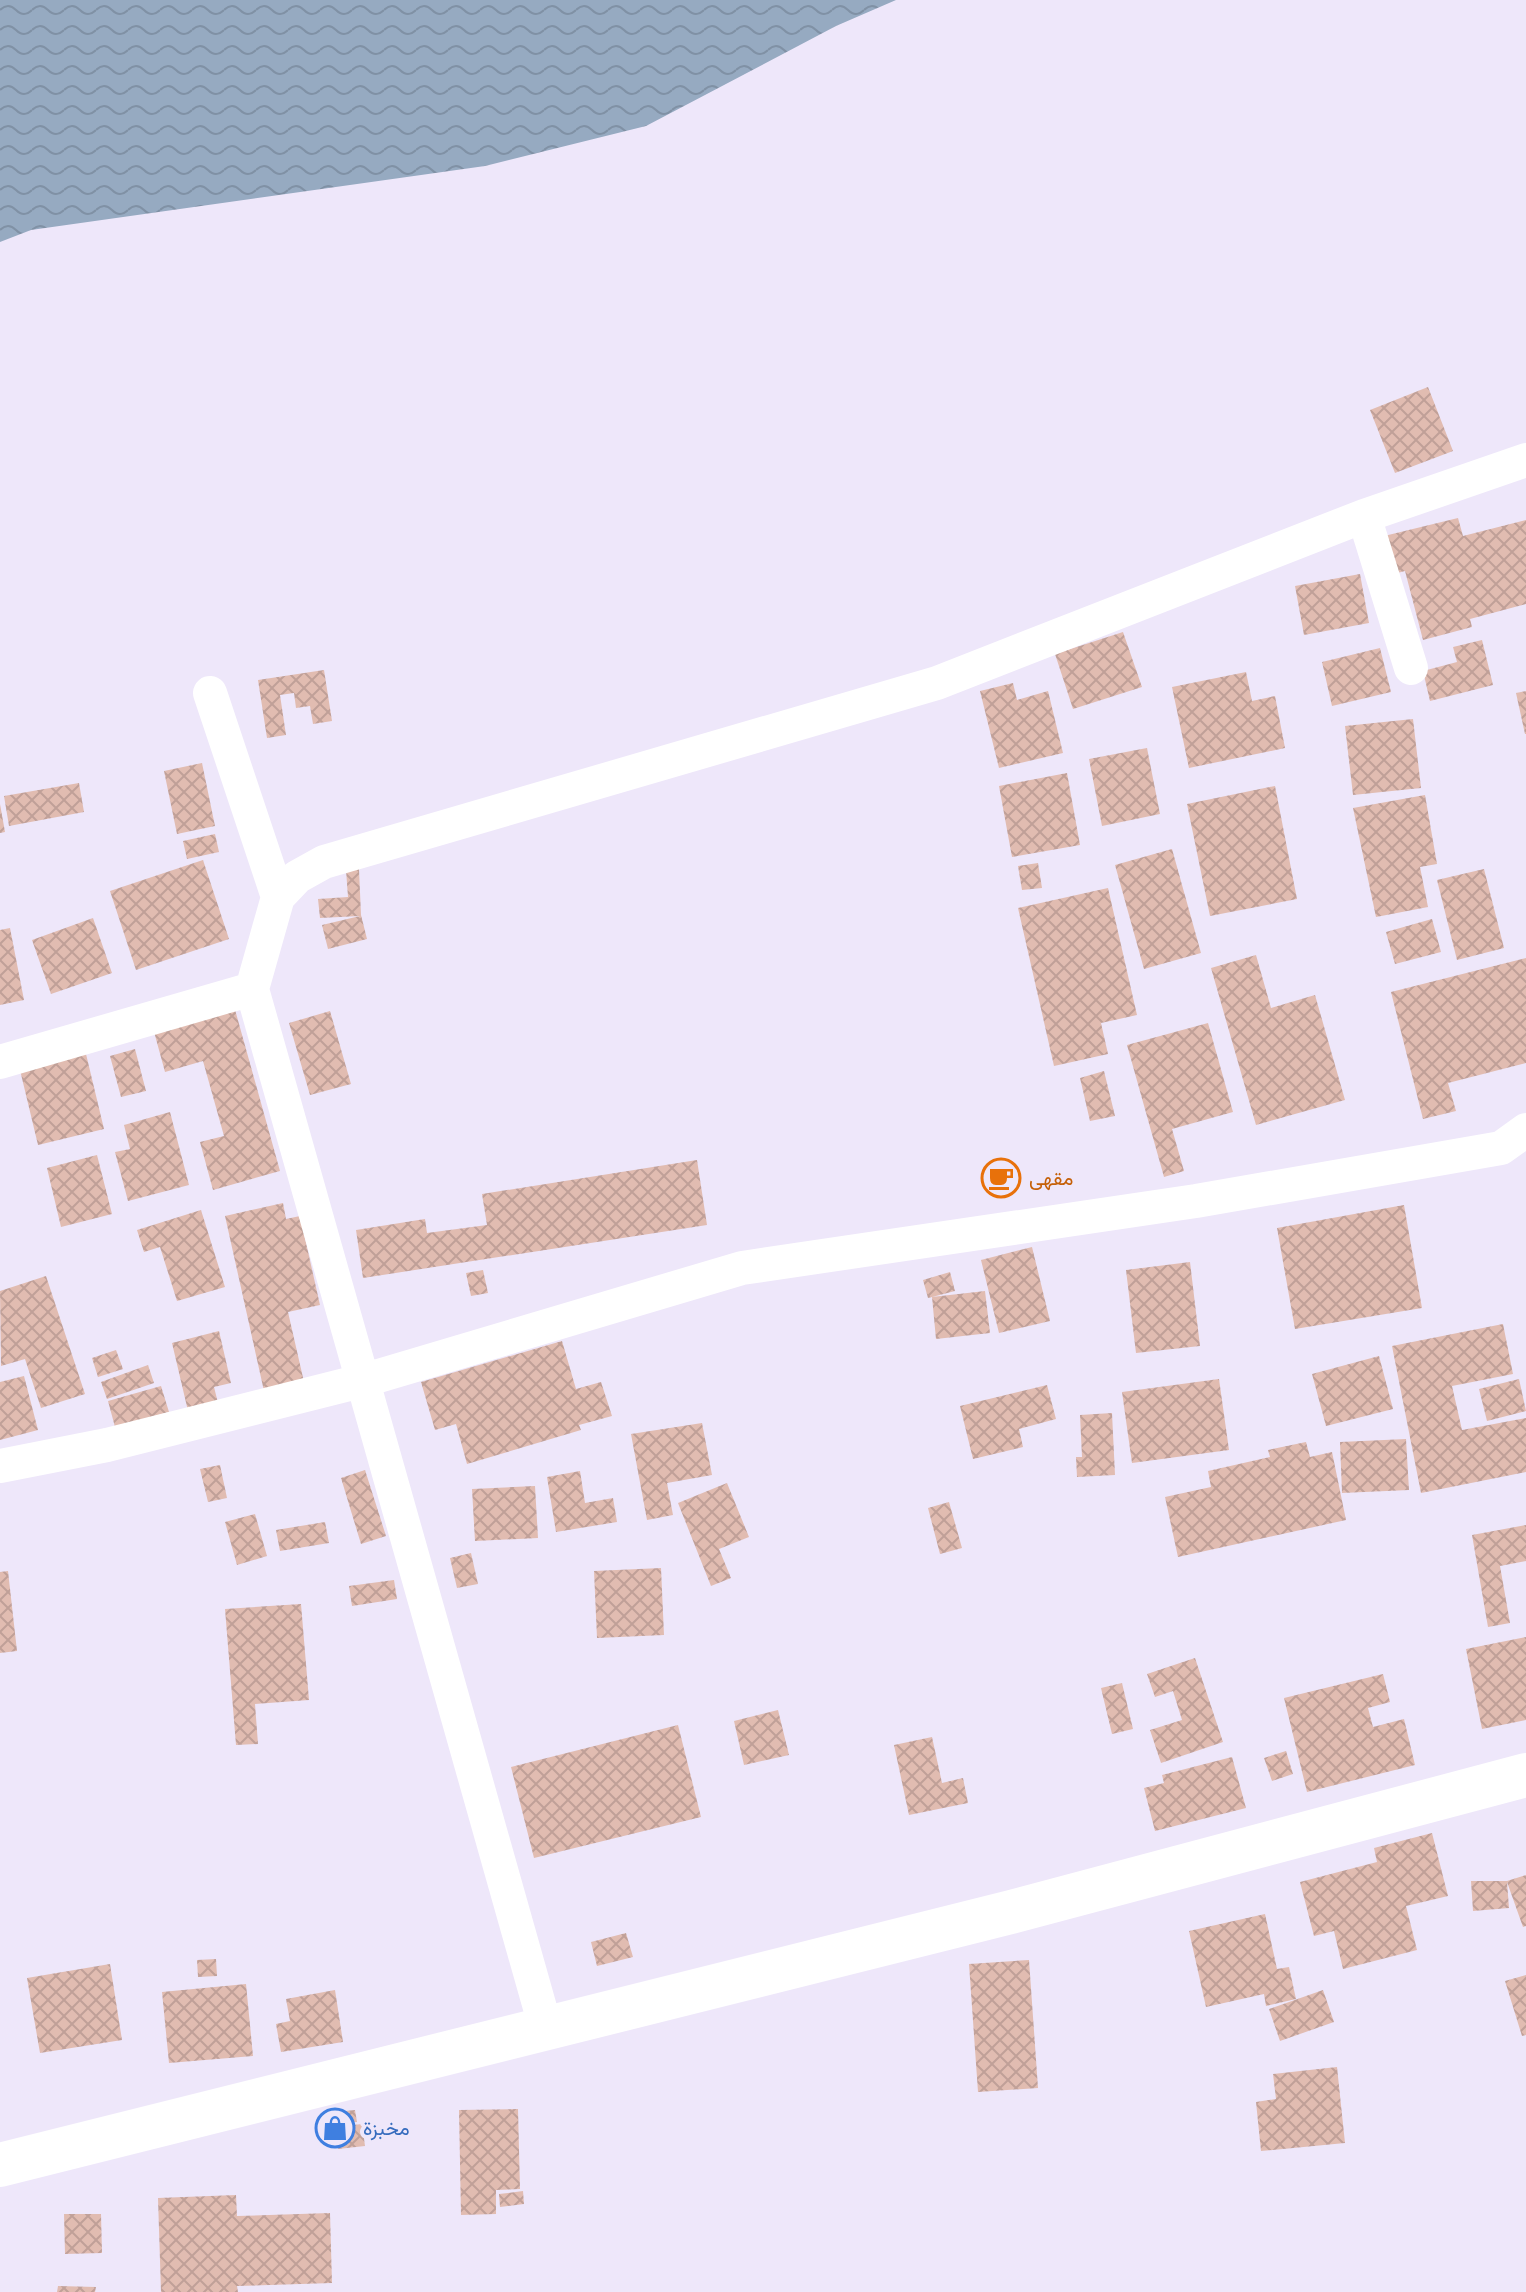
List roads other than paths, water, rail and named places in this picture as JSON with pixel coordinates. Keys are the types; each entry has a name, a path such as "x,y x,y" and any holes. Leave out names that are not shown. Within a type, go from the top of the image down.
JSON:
{"main road":[{"path":"0,2165 1011,1912 1526,1775"}],"street":[{"path":"546,2029 252,989 278,897 297,877 324,862 937,683 1364,516 1526,460"},
{"path":"1364,516 1411,668"},
{"path":"210,693 278,897"},
{"path":"0,1062 252,989"},
{"path":"0,1466 107,1445 365,1380 742,1268 1196,1201 1501,1148 1526,1130"}],"water":[{"path":"0,0 896,0 836,26 646,126 485,166 31,230 0,242"}],"place":[{"name":"مقهى","path":"1001,1178"},
{"name":"مخبزة","path":"335,2128"}]}
